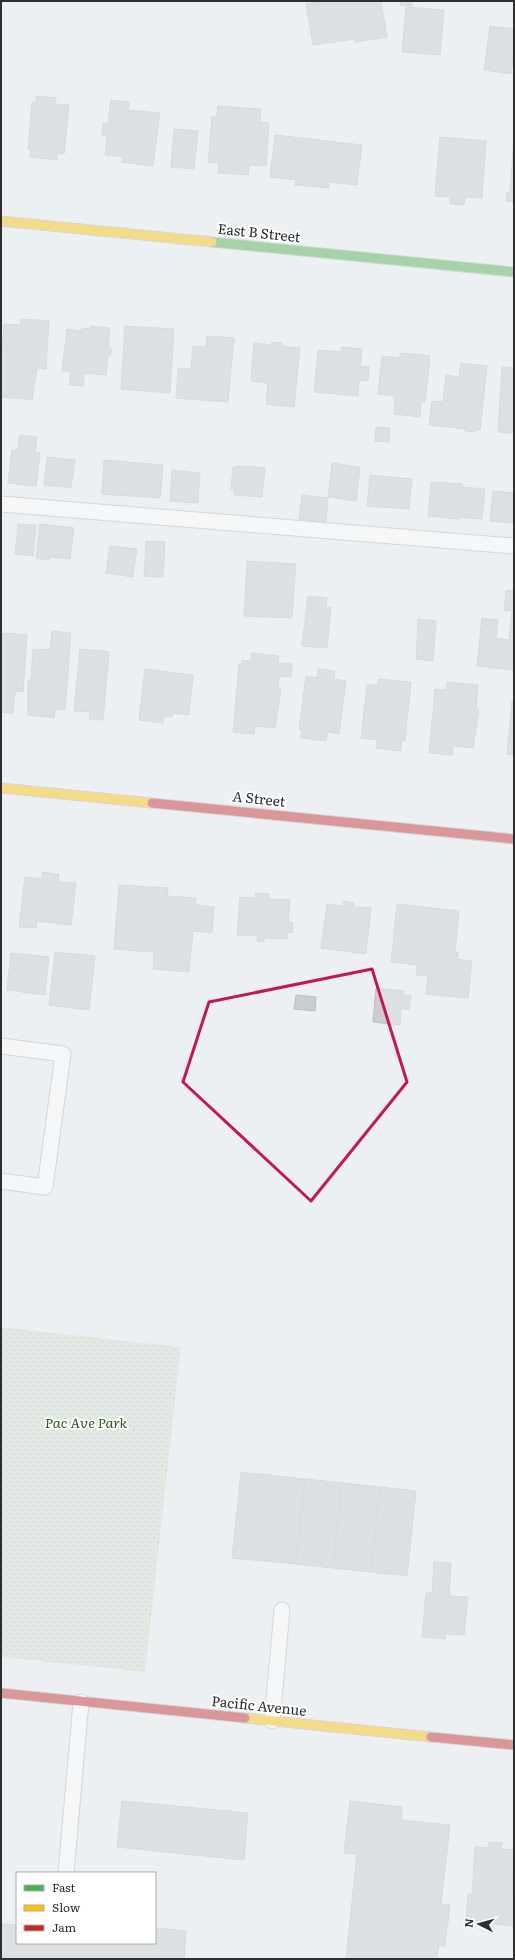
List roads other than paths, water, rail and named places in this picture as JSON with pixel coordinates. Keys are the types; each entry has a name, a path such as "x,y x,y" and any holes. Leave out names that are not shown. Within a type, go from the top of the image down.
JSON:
{"street":[{"name":"East B Street","path":"1,221 514,272"},
{"name":"A Street","path":"1,788 514,839"},
{"name":"Pacific Avenue","path":"1,1693 514,1745"}],"lane":[{"path":"1,504 514,546"},
{"path":"1,1046 63,1054 45,1187 1,1181"},
{"path":"272,1721 282,1610"},
{"path":"66,1872 81,1702"}],"park label":[{"name":"Pac Ave Park","path":"86,1423"}]}
